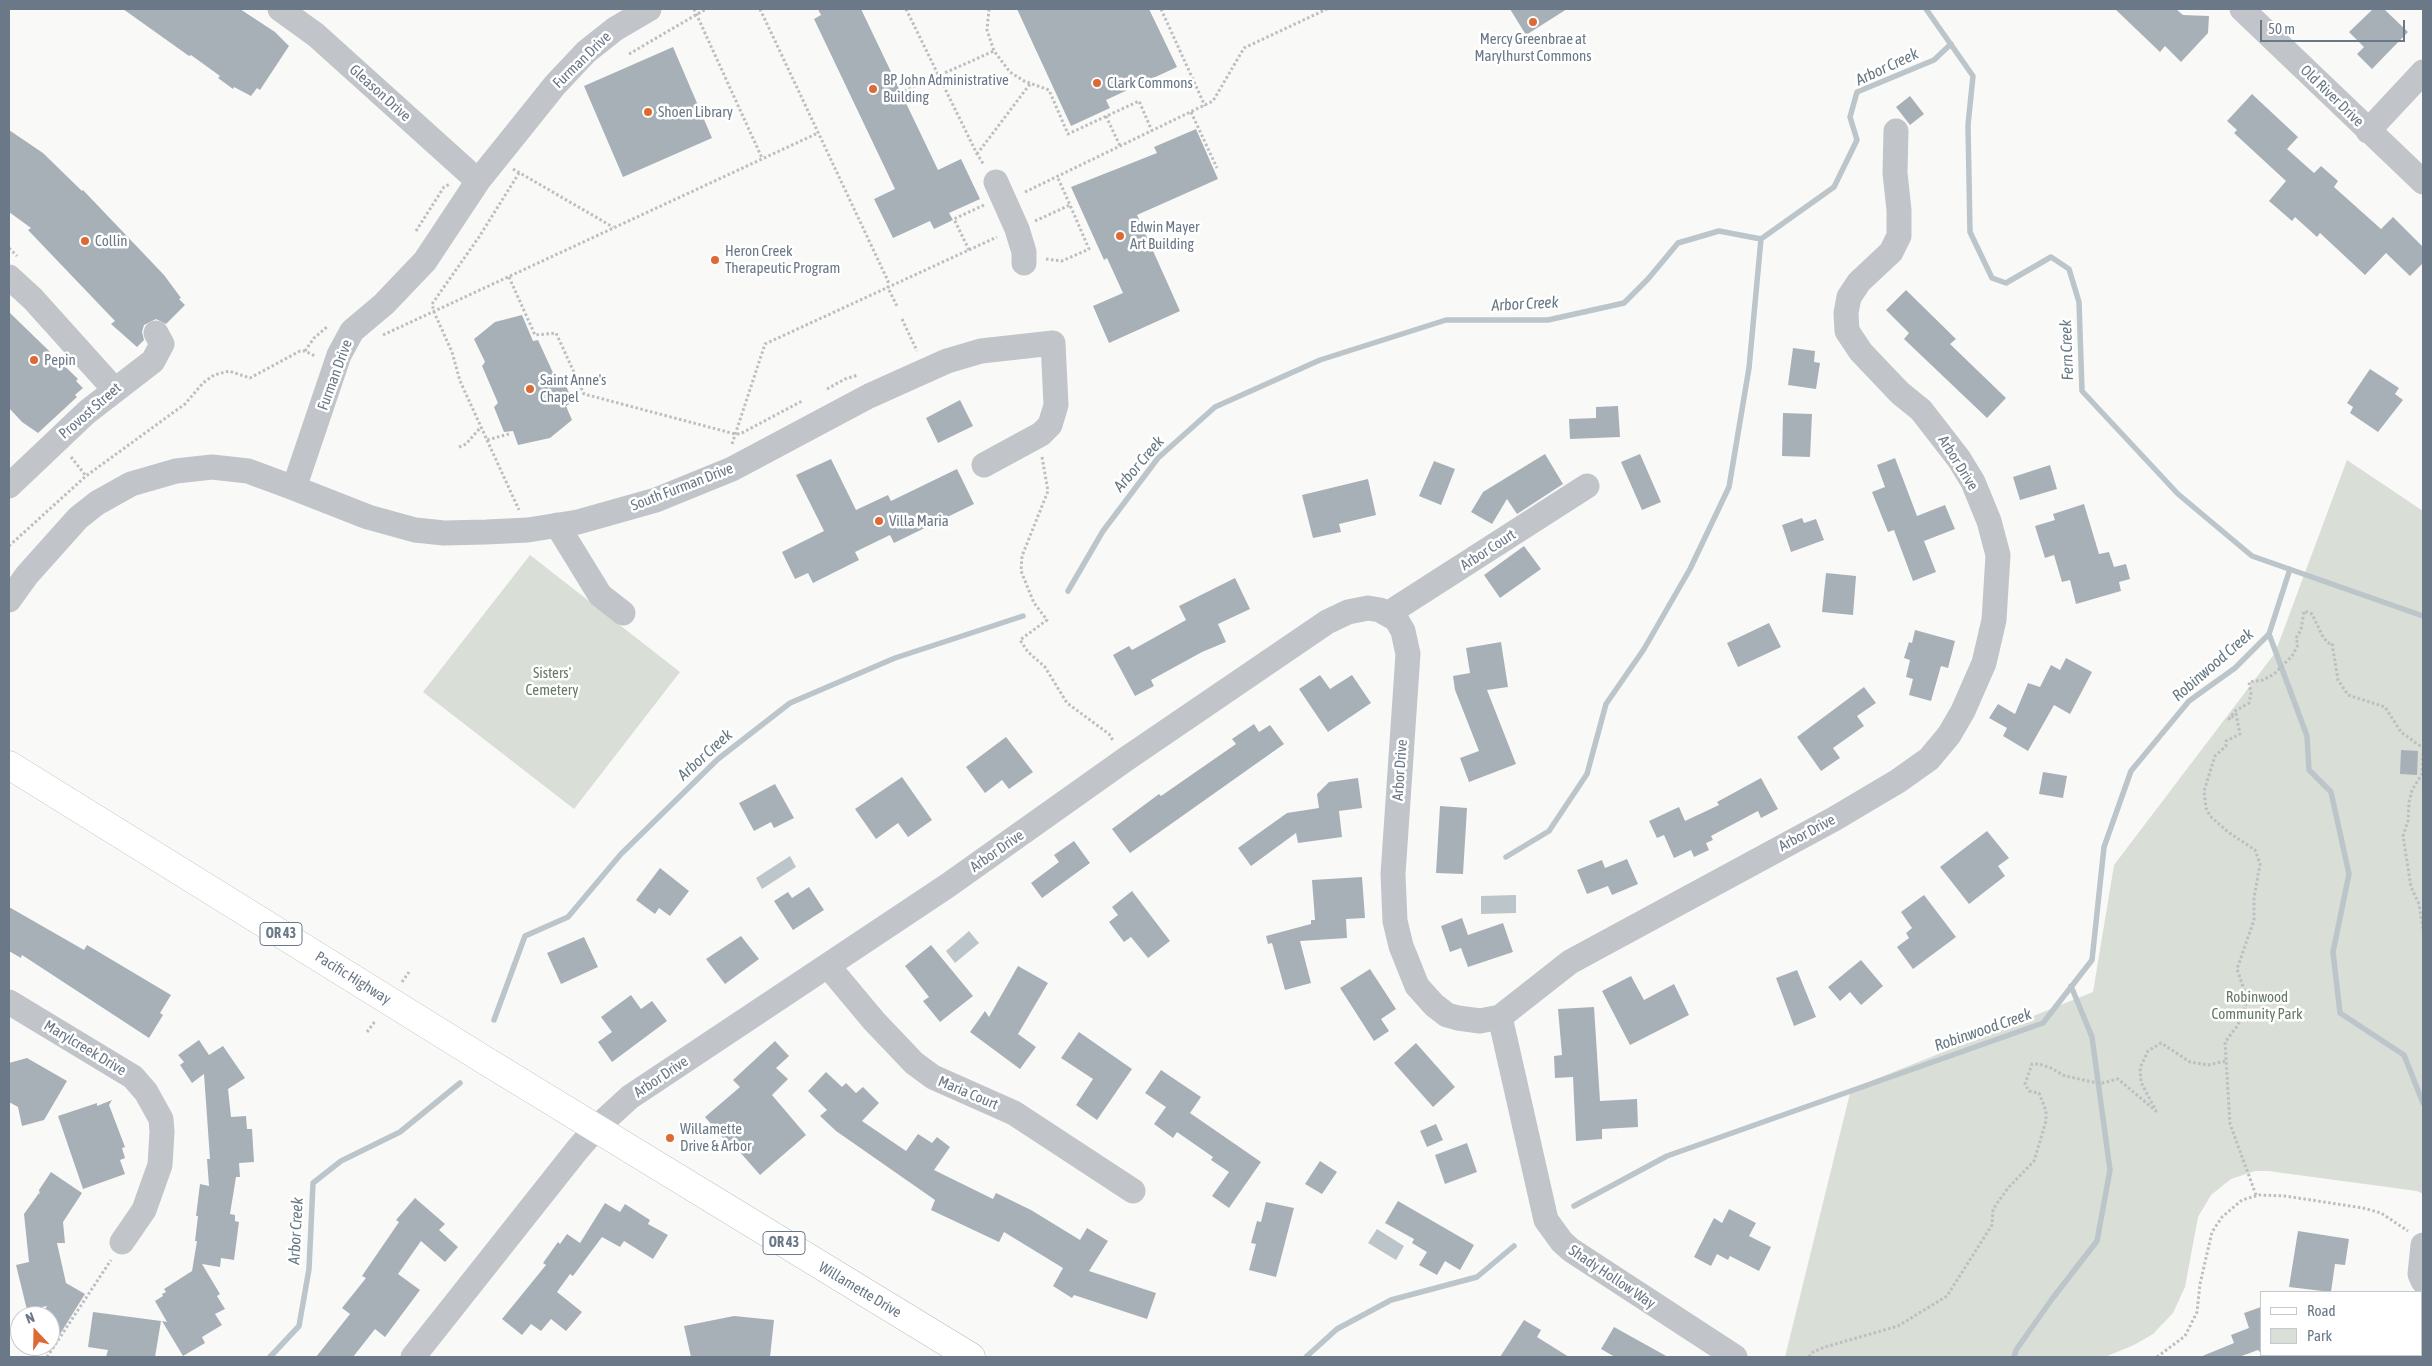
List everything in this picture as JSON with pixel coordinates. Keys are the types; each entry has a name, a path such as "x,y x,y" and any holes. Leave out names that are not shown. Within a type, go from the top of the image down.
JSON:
{"main road":[{"name":"Pacific Highway","path":"9,764 596,1128"},
{"name":"Willamette Drive","path":"596,1128 971,1357"}],"street":[{"name":"Gleason Drive","path":"280,9 316,35 478,181"},
{"name":"Furman Drive","path":"294,488 346,340 352,331 405,283 425,261 478,181 527,117 586,52 615,29 649,9"},
{"name":"Old River Drive","path":"2242,9 2423,182"},
{"path":"2368,131 2423,72"},
{"name":"Arbor Drive","path":"413,1357 596,1128 630,1098 947,886 1126,759 1327,622 1359,609 1380,610 1389,613 1396,619 1402,631 1408,654 1393,874 1395,921 1401,946 1417,986 1434,1005 1447,1014 1458,1018 1480,1021 1500,1017 1570,962 1834,819 1898,781 1929,759 1949,735 1963,711 1984,663 1991,641 1998,582 1998,555 1989,521 1973,482 1959,458 1921,410 1900,393 1861,352 1847,332 1846,313 1849,297 1859,282 1891,252 1899,236 1896,131"},
{"path":"992,193 1017,229 1024,252 1033,261"},
{"path":"9,278 33,298 114,388"},
{"name":"Provost Street","path":"9,486 114,388 153,361 162,344 156,333"},
{"name":"South Furman Drive","path":"294,488 368,517 415,530 444,533 486,532 556,526 578,522 656,500 706,480 784,443 868,396 947,361 981,351 1053,344 1056,406 1050,426 1041,434"},
{"path":"984,465 1041,434"},
{"path":"9,600 27,575 78,518 97,503 131,484 158,475 212,467 248,471 294,488"},
{"name":"Arbor Court","path":"1389,613 1587,486"},
{"path":"556,526 600,595 623,613"},
{"name":"Maria Court","path":"828,966 874,1021 914,1063 932,1077 1014,1113 1133,1191"},
{"name":"Marylcreek Drive","path":"9,1002 133,1076 146,1092 158,1113 162,1132 160,1166 144,1210 122,1242"},
{"name":"Shady Hollow Way","path":"1500,1017 1546,1220 1562,1242 1571,1250 1734,1357"},
{"path":"2423,1245 2420,1274 2423,1281"}],"path":[{"path":"694,9 762,158"},
{"path":"629,54 706,9"},
{"path":"760,9 888,282 888,288 897,306"},
{"path":"906,9 976,154 1030,84"},
{"path":"989,9 988,30 994,51 1010,72 1030,84 1049,90 1068,134 1139,101 1152,131"},
{"path":"1161,9 1205,106"},
{"path":"1017,195 1205,106 1213,101 1244,48 1327,9"},
{"path":"904,91 994,51"},
{"path":"1191,112 1217,168"},
{"path":"1106,116 1120,146"},
{"path":"374,340 818,133"},
{"path":"511,168 613,227"},
{"path":"519,173 479,237 432,304 452,352 460,381 519,510 528,508"},
{"path":"1033,261 1062,261 1089,249 1057,176"},
{"path":"413,236 444,187 450,184"},
{"path":"969,250 954,219 992,193"},
{"path":"1034,222 1070,205"},
{"path":"735,434 765,344 1002,234"},
{"path":"509,277 535,335 556,333 584,394 735,434 740,434 802,401"},
{"path":"902,319 917,352"},
{"path":"9,546 102,463 185,404 208,379 224,371 253,377 305,351 314,338 329,326"},
{"path":"305,351 318,358"},
{"path":"459,447 466,444 481,427"},
{"path":"487,440 509,434"},
{"path":"1041,434 1048,492 1022,556 1021,571 1025,586 1034,603 1047,620 1020,640 1028,652 1045,667 1067,703 1109,734 1126,759"},
{"path":"2256,1196 2230,1124 2225,1042 2238,1025 2246,1007 2247,998 2237,969 2254,920 2254,898 2260,864 2255,850 2228,832 2224,826 2210,816 2204,790 2215,756 2226,746 2226,741 2240,734 2236,714 2229,719 2235,711 2249,702 2251,693 2248,682 2263,680 2274,674 2292,656 2298,645 2296,638 2301,630 2304,611 2312,614 2323,637 2328,643 2332,644 2338,680 2348,696 2385,708 2402,732 2423,748"},
{"path":"2423,753 2422,774 2412,790 2408,802 2408,821 2403,836 2411,888 2419,904 2423,929"},
{"path":"1809,1357 1813,1352 1825,1347 1898,1326 1947,1296 1992,1224 1992,1209 2008,1188 2034,1161 2046,1121 2046,1111 2039,1092 2029,1091 2026,1084 2032,1064 2051,1068 2065,1076 2093,1082 2102,1083 2118,1078 2156,1111 2141,1082 2140,1068 2148,1051 2160,1043 2190,1062 2208,1064 2226,1061"},
{"path":"2158,1357 2185,1336 2197,1312 2200,1284 2212,1232 2231,1207 2242,1200 2256,1196 2285,1196 2363,1208 2380,1213 2398,1223 2423,1245"},
{"path":"47,1357 122,1242"}],"green space":[{"name":"Robinwood Community Park","path":"2347,460 2423,511 2423,1194 2417,1191 2268,1171 2255,1171 2231,1179 2211,1195 2198,1217 2185,1287 2173,1313 2153,1334 2134,1345 2105,1357 1785,1357 1851,1089 2093,992 2114,865 2275,653"},
{"name":"Sisters' Cemetery","path":"530,555 680,672 574,809 423,692"}],"shaded area":[{"path":"790,856 796,867 762,889 756,878"},
{"path":"1516,895 1516,913 1481,914 1481,896"},
{"path":"969,931 979,943 955,963 946,951"},
{"path":"1377,1229 1404,1246 1396,1260 1368,1243"}],"building":[{"path":"123,9 240,9 275,32 289,46 260,90 257,88 251,96 234,87 233,89 218,78 220,76"},
{"name":"BP John Administrative Building","path":"818,9 861,9 938,170 961,159 980,199 949,213 953,220 934,229 930,221 893,238 874,199 895,189 814,19 821,15"},
{"name":"Clark Commons","path":"1017,9 1149,9 1177,67 1106,100 1110,108 1071,126"},
{"name":"Mercy Greenbrae at Marylhurst Commons","path":"1510,9 1567,9 1526,35"},
{"path":"2115,9 2176,9 2183,15 2209,16 2208,33 2181,62 2165,46 2160,52"},
{"path":"2373,9 2384,9 2408,32 2372,69 2357,54 2364,47 2349,32"},
{"name":"Shoen Library","path":"673,47 712,138 623,177 584,86"},
{"path":"2252,94 2298,137 2287,149 2314,173 2321,166 2338,181 2334,187 2381,229 2393,217 2423,247 2423,263 2410,276 2386,253 2365,275 2320,233 2317,237 2295,217 2292,221 2269,201 2286,181 2234,133 2237,130 2227,121"},
{"path":"1910,96 1924,114 1910,125 1896,107"},
{"name":"Edwin Mayer Art Building","path":"1196,129 1218,179 1137,215 1180,311 1109,343 1093,306 1123,293 1107,258 1104,260 1071,187 1157,153 1154,147"},
{"name":"Collin","path":"9,130 43,153 83,190 164,275 181,298 179,299 185,305 166,324 156,319 144,325 142,332 144,340 137,347 111,324 115,321 28,230 31,228 9,212"},
{"path":"1906,290 1956,339 1950,344 2006,398 1987,418 1904,339 1909,333 1886,310"},
{"name":"Pepin","path":"9,312 78,379 76,381 83,388 75,395 77,397 38,433 22,422 9,408"},
{"name":"Saint Anne's Chapel","path":"522,315 533,341 538,340 555,377 562,377 573,402 566,406 572,420 550,438 518,445 513,431 504,432 494,407 498,403 482,366 485,362 474,339 495,322"},
{"path":"1793,348 1815,351 1814,362 1820,363 1816,389 1788,385"},
{"path":"2370,369 2399,388 2395,394 2403,400 2378,432 2350,413 2353,407 2347,403"},
{"path":"960,400 973,426 938,443 926,418"},
{"path":"1618,406 1620,437 1570,439 1569,419 1596,418 1596,407"},
{"path":"1783,413 1812,414 1810,457 1782,456"},
{"path":"1545,454 1563,484 1517,514 1507,499 1492,524 1471,512 1483,492"},
{"path":"1640,454 1661,502 1642,510 1621,462"},
{"path":"1895,458 1917,516 1945,505 1955,529 1924,541 1936,572 1913,581 1894,530 1888,532 1872,492 1885,487 1877,465"},
{"name":"Villa Maria","path":"831,459 856,510 888,495 891,501 957,469 974,504 894,543 890,535 855,552 859,560 813,583 808,573 795,579 782,552 824,531 796,475"},
{"path":"1434,461 1455,469 1441,505 1419,496"},
{"path":"2050,465 2057,489 2020,500 2013,477"},
{"path":"1368,479 1376,515 1339,524 1341,532 1313,538 1302,495"},
{"path":"2084,504 2099,554 2109,552 2114,567 2126,564 2130,579 2119,582 2121,591 2076,604 2070,580 2062,582 2054,555 2045,558 2035,526 2055,520 2053,514"},
{"path":"1802,518 1804,523 1816,519 1824,540 1791,552 1782,525"},
{"path":"1524,546 1541,569 1500,598 1484,575"},
{"path":"1826,573 1856,576 1853,615 1822,612"},
{"path":"1235,578 1250,609 1218,624 1226,642 1202,652 1151,680 1154,686 1135,696 1113,655 1129,646 1132,650 1186,620 1179,606"},
{"path":"1769,623 1781,647 1738,667 1727,643"},
{"path":"1915,630 1955,641 1948,668 1941,666 1931,701 1909,695 1913,679 1906,677 1910,660 1904,658 1909,642 1912,643"},
{"path":"1501,642 1508,687 1487,690 1516,764 1469,782 1460,758 1479,751 1455,690 1453,676 1470,673 1466,648"},
{"path":"2066,658 2092,672 2070,714 2054,705 2028,751 2003,736 2007,728 1989,718 1998,704 2015,714 2028,683 2040,687 2051,665 2060,670"},
{"path":"1320,675 1330,689 1352,675 1371,703 1328,732 1299,689"},
{"path":"1864,687 1876,703 1857,716 1864,726 1833,748 1840,758 1821,771 1797,737"},
{"path":"1254,724 1259,732 1270,725 1284,744 1130,853 1112,829 1159,794 1161,796 1236,744 1232,739"},
{"path":"1006,737 1033,772 1009,789 1002,780 985,793 966,767"},
{"path":"2401,750 2418,751 2417,775 2400,774"},
{"path":"2043,772 2067,776 2063,798 2039,794"},
{"path":"902,777 932,820 908,837 898,823 876,839 855,809"},
{"path":"1358,778 1362,808 1339,811 1342,837 1298,843 1296,833 1251,866 1238,848 1287,813 1319,808 1317,794 1329,782"},
{"path":"1761,778 1778,809 1761,818 1758,811 1711,836 1713,840 1706,843 1709,850 1694,857 1691,850 1674,858 1664,835 1657,838 1649,821 1679,807 1685,821 1719,805 1717,802"},
{"path":"775,784 794,818 774,828 771,822 754,831 739,803"},
{"path":"1440,806 1467,808 1463,874 1436,873"},
{"path":"1987,831 2009,858 1998,866 2005,876 1969,904 1940,867"},
{"path":"1074,841 1090,863 1042,898 1031,883 1059,862 1054,855"},
{"path":"1627,859 1638,884 1612,895 1608,886 1587,894 1577,870 1602,860 1605,868"},
{"path":"660,868 689,891 670,916 659,908 655,914 636,900"},
{"path":"1362,877 1365,918 1346,919 1347,938 1300,941 1311,983 1285,990 1272,943 1268,944 1266,936 1311,924 1311,920 1315,920 1312,880"},
{"path":"809,887 824,910 793,930 774,901 788,892 792,898"},
{"path":"1132,891 1170,941 1148,958 1131,937 1124,942 1109,922 1118,915 1112,907"},
{"path":"1924,895 1956,937 1913,969 1897,947 1909,938 1906,933 1912,928 1901,912"},
{"path":"9,907 84,950 87,945 171,995 160,1013 163,1015 149,1038 22,955 21,958 9,951"},
{"path":"1462,918 1468,935 1503,923 1513,952 1468,967 1461,948 1450,952 1441,926"},
{"path":"741,936 759,959 725,984 706,959"},
{"path":"584,937 598,967 561,984 547,953"},
{"path":"931,945 973,996 940,1022 923,1001 929,997 905,966"},
{"path":"1861,960 1883,986 1861,1005 1850,992 1840,1001 1828,987"},
{"path":"1018,966 1048,983 1018,1034 1036,1047 1020,1069 970,1032 985,1011 989,1017"},
{"path":"1370,969 1396,1009 1381,1019 1389,1031 1374,1041 1340,988"},
{"path":"1797,970 1816,1017 1794,1026 1776,978"},
{"path":"1631,976 1644,1000 1674,984 1689,1015 1630,1045 1602,991"},
{"path":"631,995 641,1009 652,1001 667,1021 612,1062 598,1042 612,1032 601,1017"},
{"path":"1594,1007 1600,1101 1637,1099 1638,1127 1602,1129 1602,1139 1576,1141 1573,1077 1555,1078 1554,1056 1562,1055 1558,1009"},
{"path":"1079,1032 1132,1069 1097,1120 1076,1105 1093,1079 1061,1058"},
{"path":"199,1040 209,1055 223,1046 245,1078 228,1089 231,1117 246,1116 247,1129 252,1129 254,1162 239,1163 240,1177 236,1177 230,1214 235,1215 235,1221 239,1222 234,1260 221,1258 220,1267 202,1264 220,1294 217,1296 225,1309 215,1314 222,1325 202,1337 205,1343 183,1356 162,1321 167,1322 155,1301 166,1292 164,1289 192,1271 197,1241 195,1241 198,1216 196,1216 200,1184 209,1186 207,1159 210,1159 204,1074 192,1083 180,1065 184,1062 178,1055"},
{"path":"775,1041 789,1056 776,1068 788,1079 772,1095 806,1135 760,1175 732,1143 729,1145 705,1117 740,1087 733,1080"},
{"path":"1416,1043 1455,1087 1433,1107 1394,1063"},
{"path":"27,1058 67,1081 44,1120 22,1126 18,1107 9,1102 9,1063"},
{"path":"1161,1070 1201,1097 1190,1113 1261,1162 1229,1208 1212,1196 1229,1172 1211,1160 1213,1157 1177,1132 1173,1138 1154,1124 1166,1107 1145,1093"},
{"path":"826,1072 842,1087 846,1083 856,1093 863,1087 879,1103 862,1121 906,1151 918,1134 932,1143 937,1137 950,1147 934,1170 993,1199 996,1193 1031,1210 1080,1240 1087,1228 1108,1241 1089,1271 1156,1293 1147,1319 1074,1295 1072,1298 1053,1286 1063,1268 1004,1232 999,1242 931,1210 935,1200 836,1131 820,1116 827,1110 808,1091"},
{"path":"112,1100 109,1105 125,1147 122,1148 125,1158 120,1160 125,1174 83,1189 58,1116"},
{"path":"1436,1124 1443,1140 1427,1147 1420,1131"},
{"path":"1467,1143 1477,1172 1445,1184 1435,1155"},
{"path":"1320,1161 1337,1172 1322,1194 1305,1184"},
{"path":"51,1172 82,1193 63,1222 65,1243 57,1243 66,1283 85,1294 60,1334 60,1306 26,1306 16,1265 29,1262 24,1214 39,1193 40,1195 39,1190"},
{"path":"415,1198 445,1224 439,1230 458,1247 445,1262 421,1241 398,1274 420,1290 385,1337 375,1329 353,1357 316,1357 350,1314 342,1308 366,1278 362,1276 399,1222 396,1220"},
{"path":"1398,1201 1474,1245 1460,1270 1445,1261 1437,1275 1419,1265 1427,1252 1412,1243 1414,1239 1385,1223"},
{"path":"1266,1202 1294,1208 1276,1277 1249,1270 1256,1244 1251,1243 1257,1221 1261,1222"},
{"path":"605,1203 620,1212 625,1204 650,1220 648,1224 668,1235 653,1259 624,1241 620,1247 602,1237 573,1276 570,1274 557,1292 582,1312 566,1331 551,1319 541,1331 531,1324 522,1335 502,1319 546,1265 543,1263 558,1242 560,1244 567,1234 580,1243"},
{"path":"1729,1209 1756,1223 1749,1236 1771,1247 1759,1271 1730,1256 1728,1260 1717,1254 1711,1266 1694,1257 1714,1218 1722,1223"},
{"path":"2298,1231 2349,1239 2345,1265 2335,1264 2331,1291 2289,1287"},
{"path":"2260,1307 2260,1352 2258,1350 2239,1357 2200,1357 2234,1343 2231,1335 2249,1328 2244,1313"},
{"path":"93,1312 161,1321 155,1357 106,1357 108,1350 88,1347"},
{"path":"734,1316 774,1320 770,1357 691,1357 684,1326"},
{"path":"1524,1320 1541,1330 1537,1337 1569,1357 1500,1357"},
{"path":"1614,1327 1668,1357 1615,1357 1601,1349"}],"waterway":[{"name":"Fern Creek","path":"1926,9 1973,76 1968,125 1970,232 1992,278 2006,283 2051,257 2069,269 2079,302 2082,391 2178,494 2252,556 2423,616"},
{"name":"Arbor Creek","path":"1068,591 1103,531 1158,458 1215,407 1320,360 1446,320 1548,320 1624,303 1648,279 1678,243 1719,231 1761,239 1834,187 1857,140 1850,117 1857,92 1934,60 1951,44"},
{"path":"1506,857 1549,831 1587,774 1606,704 1644,649 1690,569 1729,487 1749,368 1761,239"},
{"name":"Robinwood Creek","path":"1574,1206 1667,1156 2043,1023 2092,960 2104,847 2131,771 2189,701 2235,668 2269,634 2290,569"},
{"name":"Arbor Creek","path":"494,1020 525,936 568,917 621,854 718,759 790,703 895,658 1023,616"},
{"path":"2269,634 2307,736 2309,770 2331,792 2349,874 2333,952 2340,1013 2404,1055 2423,1103"},
{"path":"2014,1357 2016,1350 2052,1299 2097,1241 2110,1170 2092,1037 2071,986"},
{"name":"Arbor Creek","path":"270,1357 299,1326 309,1269 313,1183 341,1161 400,1132 460,1083"},
{"name":"Robinwood Creek","path":"1306,1357 1337,1329 1391,1300 1477,1277 1514,1246"}],"place":[{"name":"Mercy Greenbrae at Marylhurst Commons","path":"1533,22"},
{"name":"Clark Commons","path":"1097,83"},
{"name":"BP John Administrative Building","path":"873,89"},
{"name":"Shoen Library","path":"648,112"},
{"name":"Edwin Mayer Art Building","path":"1120,236"},
{"name":"Collin","path":"85,241"},
{"name":"Heron Creek Therapeutic Program","path":"715,260"},
{"name":"Pepin","path":"34,360"},
{"name":"Saint Anne's Chapel","path":"530,389"},
{"name":"Villa Maria","path":"879,521"},
{"name":"Willamette Drive & Arbor","path":"670,1138"}]}
